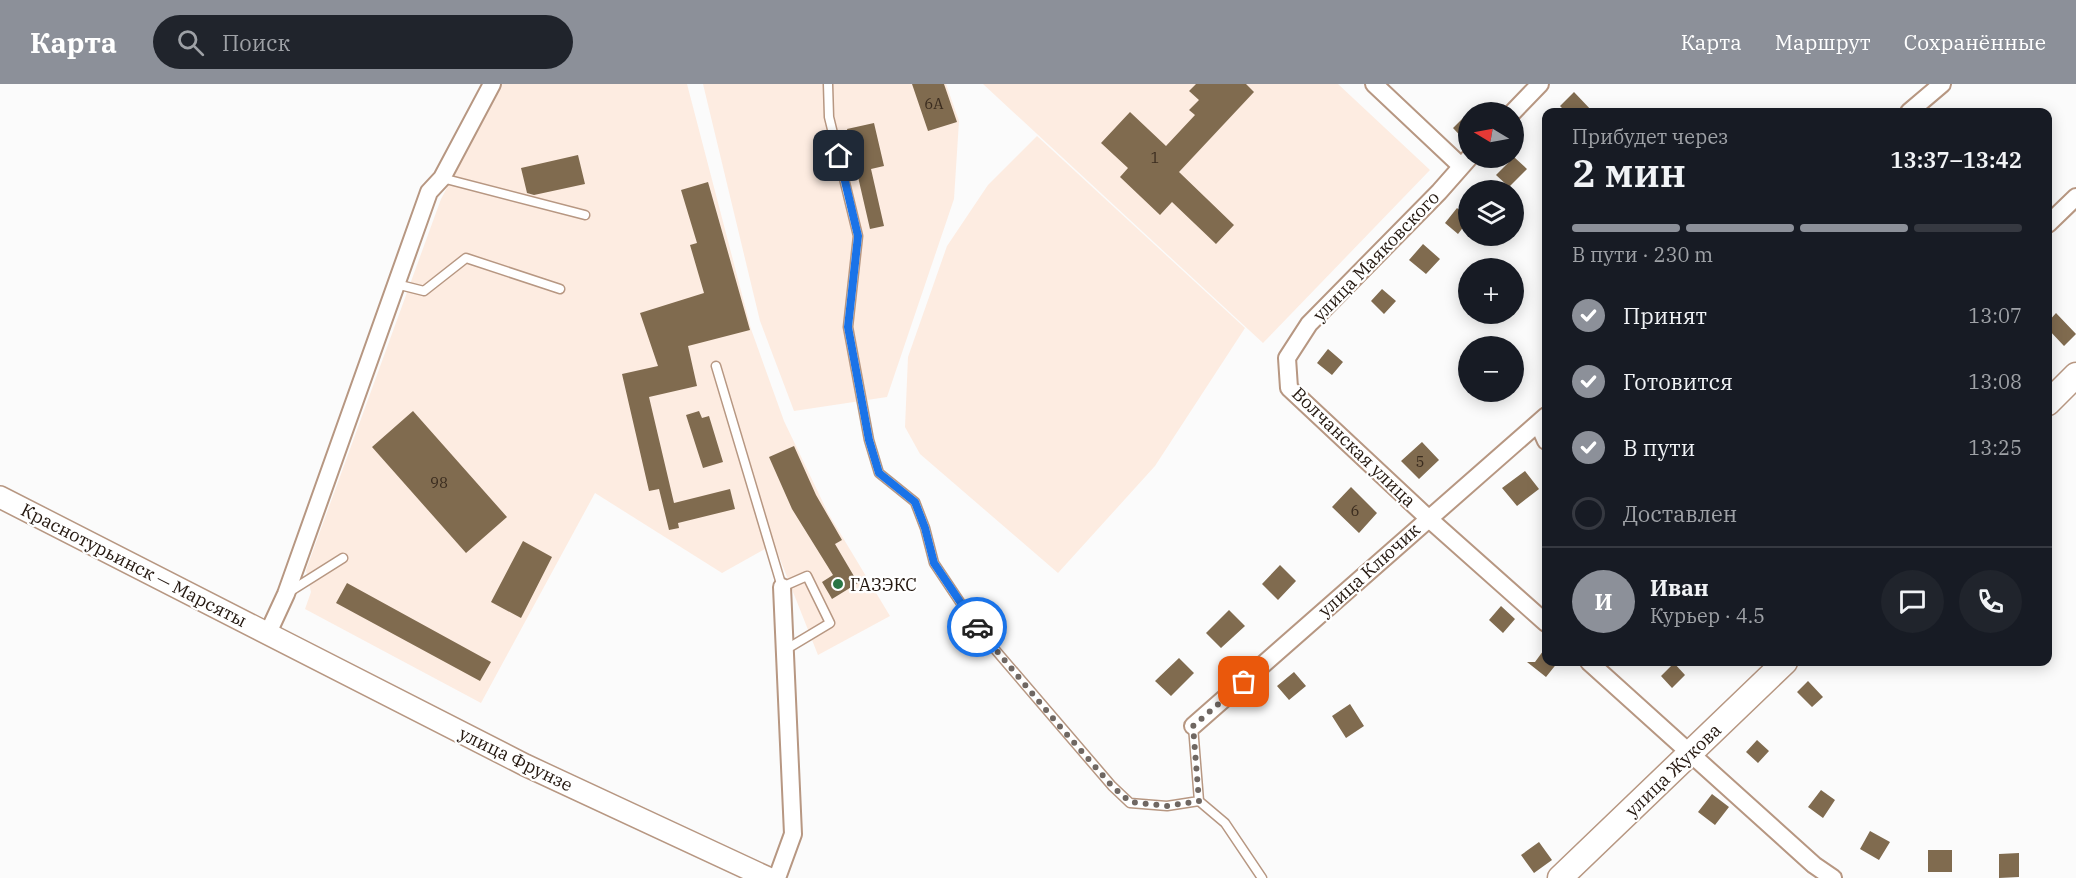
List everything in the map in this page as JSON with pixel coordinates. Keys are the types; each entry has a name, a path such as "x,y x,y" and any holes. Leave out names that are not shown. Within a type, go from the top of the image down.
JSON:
{"main road":[{"path":"2052,399 2076,375"},
{"name":"улица Жукова","path":"1560,878 1781,666"}],"street":[{"path":"268,633 286,594 429,192 442,178 492,84"},
{"path":"1374,84 1458,156"},
{"path":"1523,102 1540,84"},
{"path":"1914,108 1942,84"},
{"name":"улица Маяковского","path":"1287,358 1309,324 1460,168"},
{"path":"2052,220 2076,197"},
{"name":"Волчанская улица","path":"1287,358 1289,388 1428,518 1542,619"},
{"name":"улица Ключик","path":"1193,726 1542,420"},
{"name":"Краснотурьинск — Марсяты","path":"0,497 268,633"},
{"path":"777,878 793,834 782,587"},
{"name":"улица Фрунзе","path":"268,633 525,765 768,878"},
{"path":"1594,666 1814,865 1833,878"}],"lane":[{"path":"828,84 829,117 858,236 848,327 869,440 879,473 915,502 925,528 934,563 980,633 1112,786 1130,802 1167,806 1199,801"},
{"path":"442,178 585,215"},
{"path":"395,284 424,291 466,258 560,289"},
{"path":"716,366 782,587 807,576 830,623 785,650"},
{"path":"286,594 343,558"},
{"path":"1193,726 1199,801 1225,824 1262,878"}],"shaded area":[{"path":"502,84 687,84 751,329 784,421 828,513 890,616 818,655 774,544 722,573 595,493 481,703 305,609 311,592 306,570 441,199"},
{"path":"703,84 946,84 959,121 954,199 887,397 794,411 760,321"},
{"path":"983,84 1338,84 1430,170 1263,343"},
{"path":"1037,136 1245,328 1155,466 1058,573 920,454 905,427 908,357 947,246 988,185"}],"building":[{"path":"912,84 944,84 957,122 928,131"},
{"path":"1196,84 1246,84 1254,92 1179,172 1234,225 1216,244 1172,202 1160,215 1120,177 1128,168 1101,143 1130,112 1166,146 1195,115 1189,110 1199,100 1189,91"},
{"path":"1574,92 1589,108 1562,108 1560,106"},
{"path":"874,123 884,166 871,169 884,226 870,229 847,129"},
{"path":"1458,123 1458,133 1453,128"},
{"path":"578,155 585,184 534,195 527,193 521,168"},
{"path":"1524,166 1527,169 1516,180 1501,180 1496,175 1503,168"},
{"path":"708,182 750,330 688,346 697,386 649,397 674,503 730,489 735,509 678,523 679,528 669,530 659,489 649,491 622,374 658,366 640,313 704,293 690,245 697,243 681,190"},
{"path":"1457,208 1458,209 1458,234 1445,223"},
{"path":"1423,244 1440,259 1426,274 1409,260"},
{"path":"1382,289 1396,301 1384,314 1371,301"},
{"path":"2056,313 2076,334 2064,346 2052,333 2052,318"},
{"path":"1328,349 1343,362 1332,375 1317,363"},
{"path":"413,411 507,517 466,553 372,447"},
{"path":"699,411 702,418 709,416 723,462 703,468 686,415"},
{"path":"1422,442 1439,460 1419,479 1401,461"},
{"path":"794,446 816,495 842,540 835,544 858,583 832,599 822,582 833,575 792,509 769,457"},
{"path":"1525,471 1539,489 1517,506 1502,488"},
{"path":"1351,487 1377,513 1359,533 1332,507"},
{"path":"523,541 552,557 521,618 491,602"},
{"path":"1280,565 1296,581 1278,600 1262,584"},
{"path":"347,583 491,662 480,681 336,603"},
{"path":"1501,606 1515,619 1503,633 1489,620"},
{"path":"1229,610 1245,626 1221,648 1206,633"},
{"path":"1542,652 1542,666 1555,666 1546,677 1527,662 1535,662"},
{"path":"1179,658 1194,673 1171,696 1155,681"},
{"path":"1671,666 1677,666 1685,675 1672,688 1661,676"},
{"path":"1294,672 1306,686 1289,700 1277,686"},
{"path":"1808,681 1823,697 1812,707 1797,692"},
{"path":"1350,704 1364,726 1346,738 1332,716"},
{"path":"1757,740 1769,751 1758,763 1746,752"},
{"path":"1821,790 1835,800 1823,818 1808,807"},
{"path":"1712,794 1729,807 1715,825 1698,812"},
{"path":"1870,831 1890,842 1879,860 1860,849"},
{"path":"1539,842 1552,860 1534,873 1521,855"},
{"path":"1928,850 1952,850 1952,872 1928,872"},
{"path":"2019,853 2019,877 1999,878 1999,854"}],"way so far":[{"path":"977,627 1056,722 1112,786 1130,802 1167,806 1199,801 1193,726 1244,682"}],"place":[{"name":"ГАЗЭКС","path":"838,584"}],"route":[{"path":"839,156 858,236 854,289 848,327 869,440 879,473 915,502 925,528 934,563 977,627"}]}
